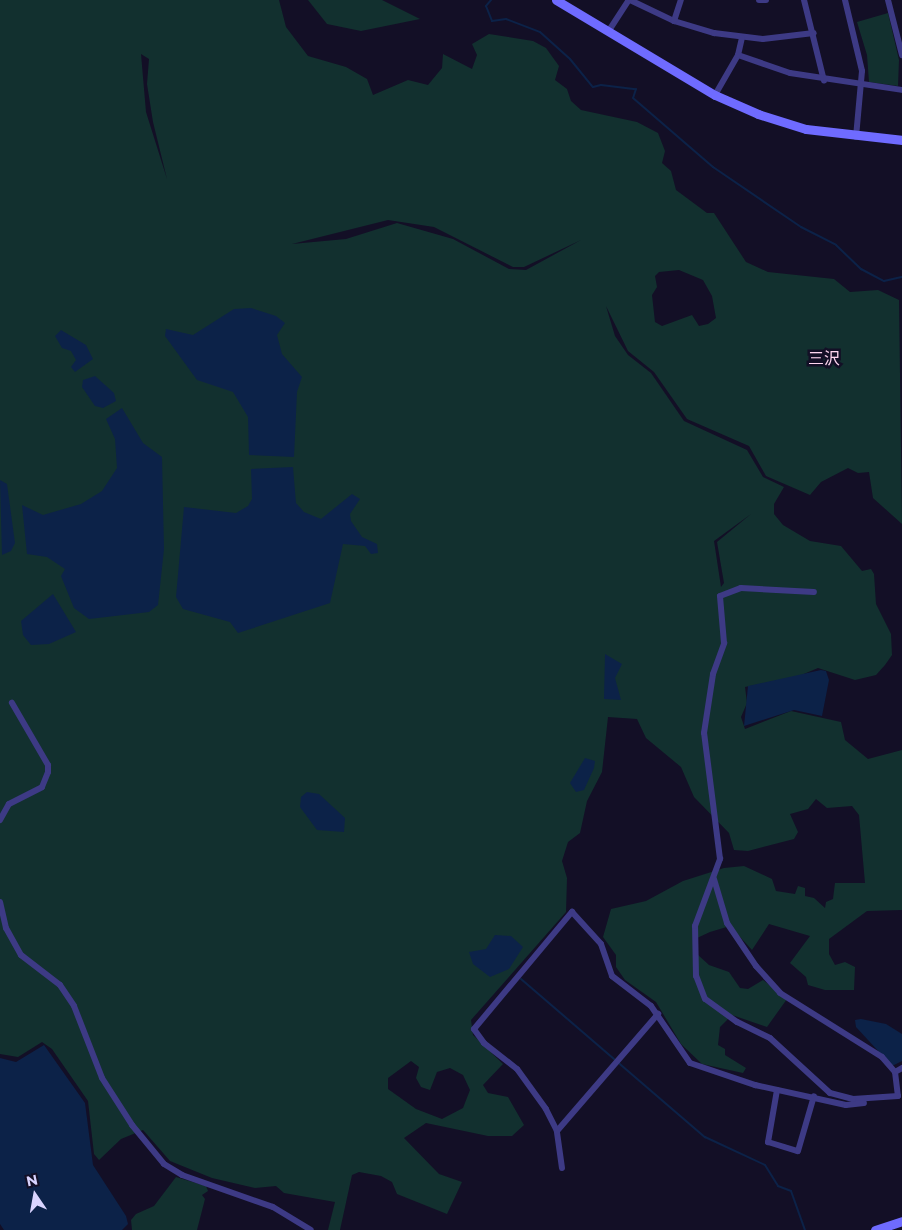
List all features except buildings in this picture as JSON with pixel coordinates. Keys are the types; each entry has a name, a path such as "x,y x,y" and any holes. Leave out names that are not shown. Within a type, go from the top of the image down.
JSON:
{"street":[{"path":"556,0 715,95 758,114 856,137 902,140"},
{"path":"608,32 630,0 674,21 742,38 788,38 814,33"},
{"path":"674,21 682,0"},
{"path":"759,0 766,0"},
{"path":"804,0 814,33 824,81"},
{"path":"845,0 860,58 862,87 856,137"},
{"path":"888,0 902,55"},
{"path":"715,95 738,54 742,38"},
{"path":"738,54 824,81 862,87 902,90"},
{"path":"814,592 741,588 720,596 724,643 712,674 704,733 707,774 719,829 720,859 714,879 699,907 695,926 696,976 705,999 737,1022 770,1038 830,1094 852,1099 885,1099"},
{"path":"0,820 9,804 42,787 48,772 48,765 12,703"},
{"path":"562,1168 557,1131 546,1109 517,1069 484,1043 474,1028 572,912 601,944 609,957 612,976 620,985 642,998 658,1014 690,1063 777,1090 814,1096 846,1105 898,1096 895,1072 872,1048 834,1028 780,993 756,966 727,923 714,879"},
{"path":"0,902 6,928 21,955 51,977 68,997 102,1078 132,1125 164,1164 182,1175 273,1207 311,1230"},
{"path":"557,1131 658,1014"},
{"path":"895,1072 902,1068"},
{"path":"777,1090 768,1142 798,1152 814,1096"},
{"path":"875,1230 902,1221"}],"green space":[{"path":"0,0 279,0 286,27 308,56 346,67 367,79 373,95 408,80 428,85 442,68 443,54 472,69 477,55 472,44 489,34 533,41 546,48 559,66 555,80 567,89 571,101 581,110 637,122 658,133 665,151 662,163 671,171 676,190 707,213 714,213 746,262 768,272 834,279 850,292 878,290 899,300 902,524 873,498 869,472 858,473 848,468 821,482 810,495 766,476 749,446 687,419 654,372 628,351 606,306 615,336 628,355 651,373 684,421 747,450 763,477 784,487 774,504 774,514 783,525 810,541 841,546 862,571 871,569 874,574 876,604 891,634 892,655 876,675 855,680 818,668 799,676 745,687 747,703 741,717 745,729 791,711 841,722 845,740 868,759 902,750 902,910 867,911 829,939 829,954 835,965 845,962 855,967 854,990 825,990 808,985 806,977 790,963 810,936 769,924 752,950 730,926 710,932 697,938 697,954 709,965 729,972 740,988 748,989 763,980 787,999 767,1027 732,1015 720,1027 718,1045 725,1049 725,1055 746,1068 743,1073 702,1064 681,1044 656,1002 625,980 616,967 616,955 603,937 611,909 646,901 683,881 724,868 744,866 772,879 776,891 795,894 798,886 805,888 805,896 814,898 825,908 826,902 833,899 835,883 865,883 859,815 852,806 827,808 816,799 808,809 790,814 798,832 794,839 748,851 734,850 729,833 694,797 681,767 646,738 637,719 608,717 602,772 587,801 580,833 568,842 562,861 567,878 566,912 471,1020 473,1035 503,1064 483,1085 488,1093 508,1097 524,1125 512,1136 488,1136 426,1123 404,1138 439,1174 462,1182 447,1214 397,1194 392,1182 381,1176 359,1172 352,1175 340,1230 328,1230 335,1202 284,1193 276,1186 255,1188 212,1178 170,1161 143,1130 121,1139 99,1160 94,1154 88,1101 52,1049 42,1042 18,1057 0,1054","holes":["141,54 149,59 147,84 153,122 167,179 146,112","388,220 434,227 513,267 524,267 581,240 526,270 509,269 453,239 397,223 346,239 292,244","679,270 703,280 712,296 716,318 708,324 699,326 692,315 662,326 655,322 652,295 657,287 655,276 659,272","751,514 717,542 724,583 721,587 714,541","411,1061 419,1067 416,1078 421,1087 430,1090 437,1072 450,1068 463,1075 470,1090 463,1108 442,1119 416,1109 388,1089 388,1078"]},
{"path":"308,0 382,0 420,19 361,31 327,24"},
{"path":"888,13 899,60 898,86 869,82 867,55 857,22"},
{"path":"176,1177 206,1186 208,1191 202,1195 205,1199 197,1230 132,1230 131,1220 136,1214 154,1206"}],"water":[{"path":"251,308 276,316 285,323 277,335 282,354 302,377 297,392 294,457 249,455 248,417 233,392 197,380 165,336 166,329 193,335 234,309"},
{"path":"61,330 86,345 93,359 75,372 71,367 76,360 71,351 62,348 55,336"},
{"path":"95,376 114,393 116,401 103,408 95,406 82,387 83,380"},
{"path":"122,408 143,443 162,457 164,549 158,605 149,612 89,619 74,608 61,576 65,569 47,557 27,554 22,505 43,515 81,504 102,491 117,468 115,439 106,419"},
{"path":"293,467 296,503 304,512 321,519 352,494 360,499 350,514 351,521 362,537 377,544 378,553 371,554 365,546 343,544 330,603 238,633 230,622 183,609 176,597 184,507 236,513 248,506 252,499 251,469"},
{"path":"0,480 7,484 15,543 11,551 2,555"},
{"path":"53,594 76,632 49,644 31,645 23,635 21,621"},
{"path":"605,654 622,664 615,678 621,700 604,699"},
{"path":"821,670 826,671 829,680 822,716 794,710 744,726 748,686"},
{"path":"585,758 595,761 594,768 584,790 576,792 570,783"},
{"path":"307,792 319,794 345,818 344,832 317,830 300,807 301,797"},
{"path":"495,935 511,936 523,947 509,969 490,977 473,964 469,952 486,949"},
{"path":"861,1019 886,1024 902,1034 902,1061 892,1066 856,1027 855,1020"},
{"path":"44,1045 85,1103 93,1165 126,1216 128,1224 122,1230 4,1230 0,1224 0,1058 16,1062"}],"waterway":[{"path":"491,0 486,6 492,21 506,19 540,32 570,59 593,87 601,85 636,89 633,98 713,167 801,227 836,245 861,269 884,281 902,277"},
{"path":"521,979 705,1137 765,1165 778,1186 791,1191 805,1230"}],"district":[{"name":"三沢","path":"824,359"}]}
